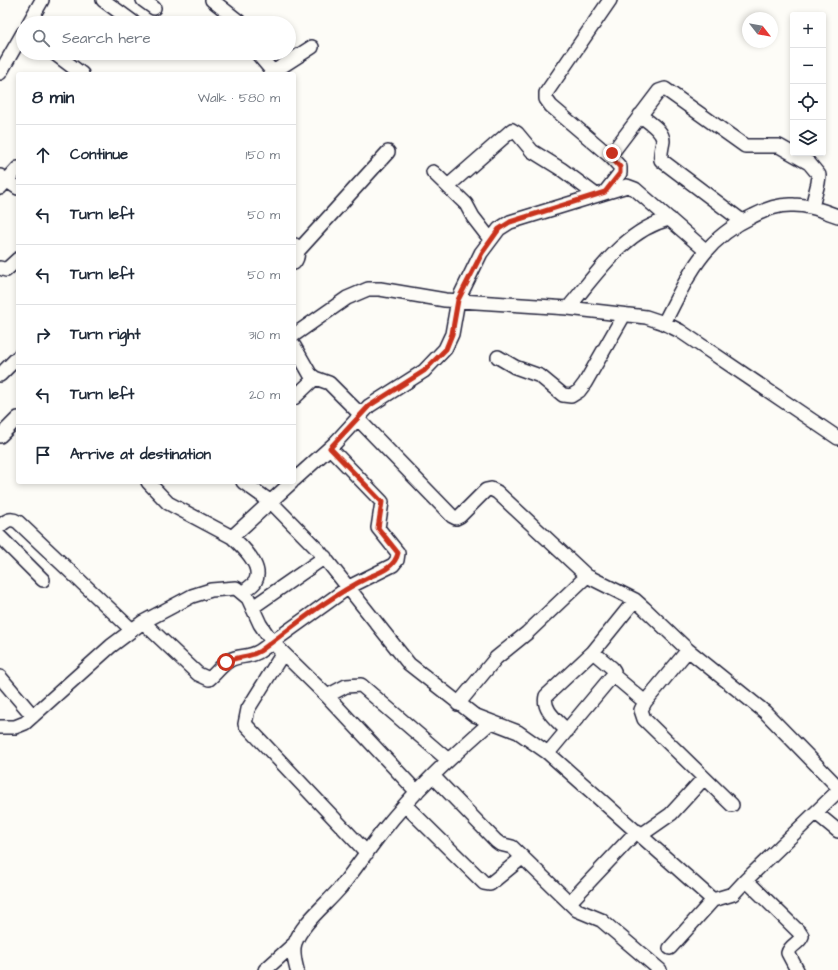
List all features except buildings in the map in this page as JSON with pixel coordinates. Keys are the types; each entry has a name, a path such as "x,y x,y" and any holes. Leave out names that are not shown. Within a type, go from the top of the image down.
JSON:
{"street":[{"path":"33,16 42,0"},
{"path":"103,0 125,16"},
{"path":"212,0 232,16"},
{"path":"601,194 620,173 620,167 611,157 551,106 546,99 546,93 610,0"},
{"path":"0,73 16,45"},
{"path":"296,57 312,47"},
{"path":"63,60 79,72"},
{"path":"262,60 270,72"},
{"path":"273,72 292,60"},
{"path":"611,157 612,153 659,91 665,89 744,146 779,146 809,163 819,176 812,207"},
{"path":"640,115 661,133 663,140 660,155 661,160 742,221"},
{"path":"448,186 512,130 517,133 532,152 601,194"},
{"path":"296,251 388,152"},
{"path":"16,170 2,181 16,187"},
{"path":"433,172 466,204 473,217 490,239"},
{"path":"296,478 330,448 358,416 369,406 424,371 446,349 452,334 458,300 490,239 499,229 510,222 627,186 635,189 705,250"},
{"path":"664,322 695,265 705,250 728,230 742,221 779,205 793,204 812,207 838,216"},
{"path":"568,308 604,266 631,238 644,228 656,222 670,220"},
{"path":"0,268 6,270 16,261"},
{"path":"296,334 347,298 368,289 380,289 458,300 568,308 646,318 664,322 680,331 838,438"},
{"path":"498,357 515,367 540,376 563,395 571,396 579,391 586,383 624,315"},
{"path":"296,350 305,368 315,378 329,383 452,516 456,518 460,516 481,494 491,489 497,492 588,576 635,600 688,650 765,712 838,787"},
{"path":"0,375 16,359"},
{"path":"296,396 315,378"},
{"path":"0,436 16,420"},
{"path":"143,622 198,674 209,679 232,659 254,655 349,587 393,565 397,560 398,553 378,528 382,502 330,448"},
{"path":"150,484 168,503 232,537 240,545 257,569 255,582 243,592"},
{"path":"246,484 271,502 325,558 409,664 458,704 474,715 518,732 548,753 713,900"},
{"path":"232,537 290,484"},
{"path":"0,526 9,519 13,519 18,522 132,630"},
{"path":"0,536 43,580"},
{"path":"253,608 325,558"},
{"path":"458,704 496,658 527,633 588,576"},
{"path":"0,728 15,727 25,723 111,646 143,622 192,596 211,590 236,588 243,592 248,598 260,624 272,642 327,696 417,792"},
{"path":"566,731 546,708 544,703 546,696 593,652 635,600"},
{"path":"688,650 645,702 641,710 644,719 732,805"},
{"path":"593,652 612,668 613,675 645,702"},
{"path":"283,653 248,709 245,724 367,853"},
{"path":"548,753 613,675"},
{"path":"0,677 33,716"},
{"path":"327,696 346,686 361,685 448,760"},
{"path":"265,970 294,944 300,933 340,887 382,832 405,805 448,760 491,722"},
{"path":"433,776 496,841 500,844 512,847 583,913 601,920 660,970"},
{"path":"570,902 639,833 671,814 704,778"},
{"path":"670,948 713,900 733,894 838,791"},
{"path":"405,805 484,883 490,884 497,880 523,857"},
{"path":"816,813 838,831"},
{"path":"746,880 802,936 800,942 789,949 788,953 797,970"},
{"path":"294,944 293,951 297,970"}],"route":[{"path":"226,662 232,659 245,658 254,655 349,587 383,571 393,565 397,560 398,553 378,528 382,502 330,448 369,406 424,371 446,349 452,334 458,300 490,239 499,229 510,222 605,192 620,173 620,167 611,157 612,153"}]}
